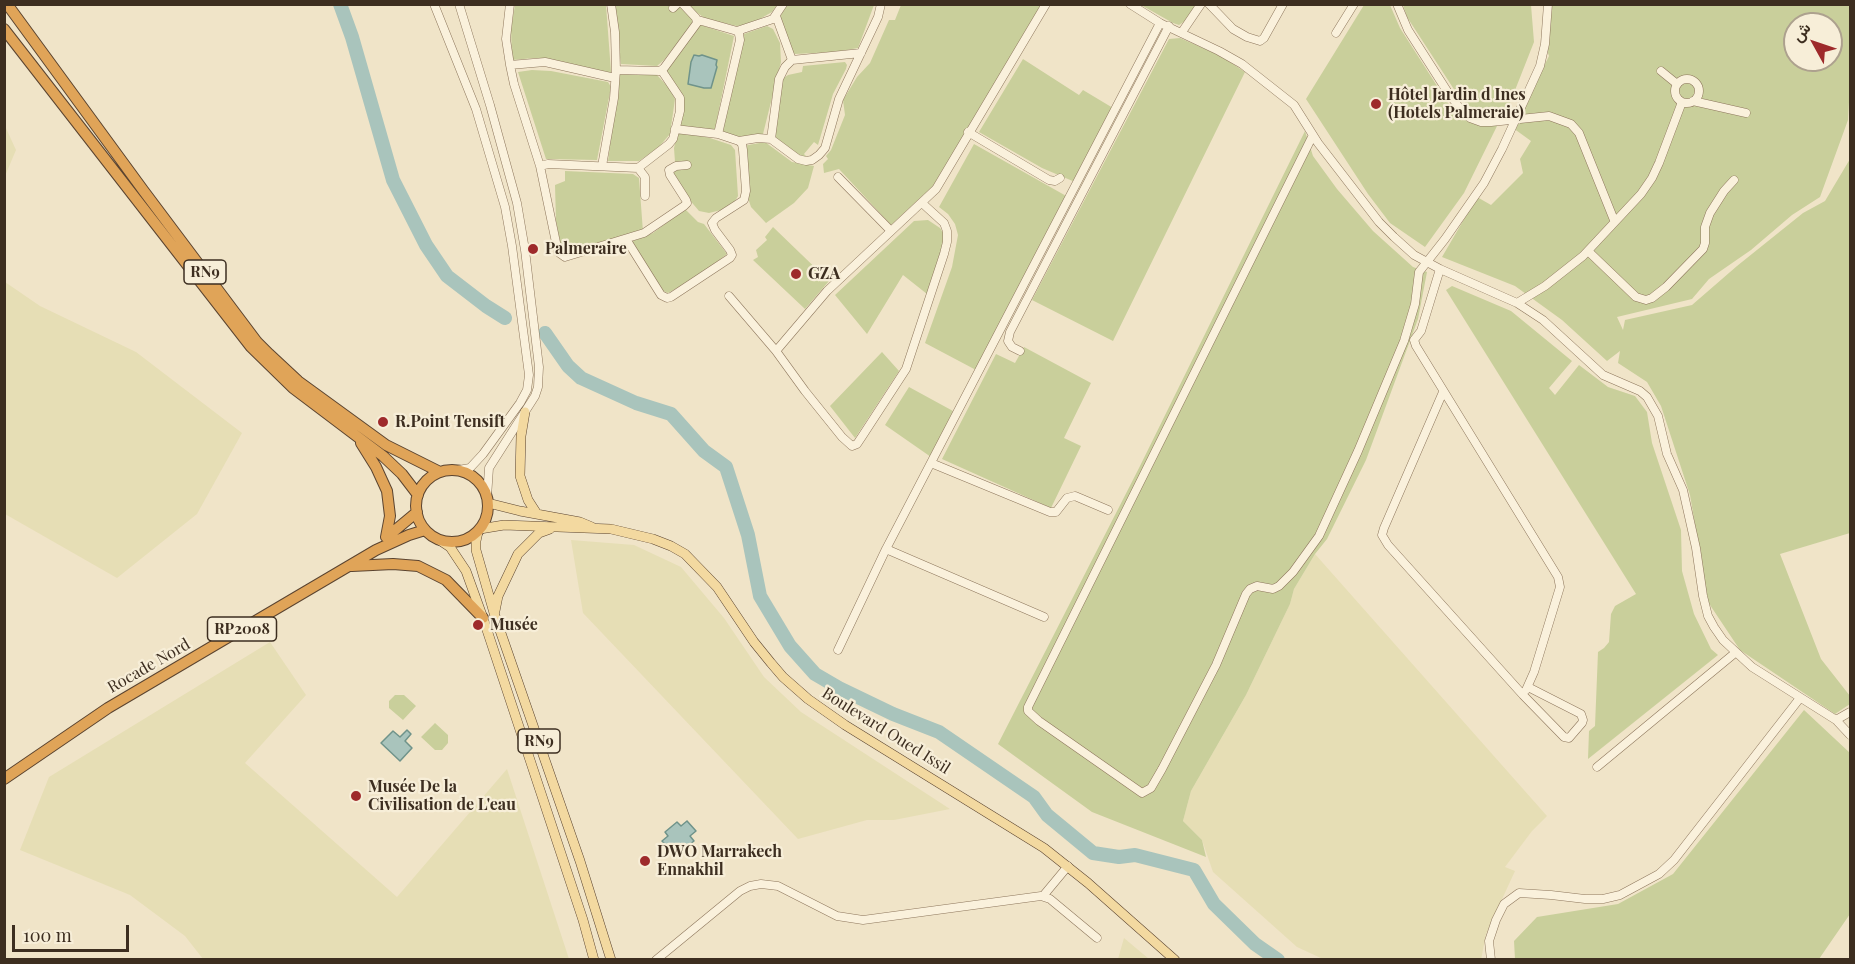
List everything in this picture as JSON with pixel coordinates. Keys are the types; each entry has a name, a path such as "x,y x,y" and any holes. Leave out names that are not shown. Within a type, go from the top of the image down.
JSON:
{"highway":[{"name":"RN9","path":"7,4 143,190 269,354 298,381 386,445 440,472"},
{"name":"RN9","path":"4,29 250,347 293,388 394,466 418,495"},
{"path":"356,436 372,459 387,491 390,516 386,537"},
{"path":"425,530 417,512 418,495 426,481 440,472 458,470 474,477 480,483 488,500"},
{"name":"RN9","path":"479,530 486,519 488,500"},
{"name":"RP2008","path":"375,550 386,537 417,512"},
{"name":"RN9","path":"425,530 441,541"},
{"name":"RP2008","path":"375,550 425,530"},
{"path":"441,541 461,542 479,530"},
{"name":"Rocade Nord","path":"4,779 108,708 375,550"},
{"path":"349,566 393,564 418,566 446,580 483,618"}],"main road":[{"path":"525,412 521,436 520,476 528,500 537,514"},
{"name":"Boulevard Oued Issil","path":"488,500 537,514 580,522 595,528"},
{"name":"Boulevard Oued Issil","path":"479,530 504,525 595,528 632,533 653,539 685,554 717,587 771,663 807,699 1018,831 1068,867 1175,960"},
{"path":"494,613 498,596 518,554 540,533 552,528"},
{"name":"RN9","path":"479,530 476,550 494,613 580,861 610,960"},
{"name":"RN9","path":"441,541 450,547 466,571 583,920 594,960"}],"street":[{"path":"434,4 476,109 502,198 521,307 529,382 520,403 478,460 471,468 458,470"},
{"path":"459,4 517,203 539,367 535,396 489,468 488,500"},
{"path":"510,4 506,39 510,65 540,166 558,252 561,256 571,256 651,229 684,206 687,203 686,200 669,170 675,166 687,165"},
{"path":"602,166 612,114 615,74 615,32 610,4"},
{"path":"683,4 698,20 737,31 769,21 776,16 783,4"},
{"path":"675,129 718,134 739,141 758,138 771,139 798,159 812,160 825,148 836,108 878,17 881,4"},
{"path":"776,351 827,291 936,189 1046,4"},
{"path":"1130,4 1160,22 1219,51 1259,76 1294,105 1313,135 1379,222 1414,255 1516,303 1543,320 1603,375 1640,391 1653,404 1667,454 1683,490 1708,616 1723,640 1752,667 1836,720 1851,735"},
{"path":"1182,32 1201,4"},
{"path":"1209,4 1233,28 1247,37 1260,41 1264,38 1283,4"},
{"path":"1336,33 1354,4"},
{"path":"1397,4 1408,30 1461,110 1470,118 1481,122 1549,116 1571,124 1579,133 1614,220"},
{"path":"1313,135 1028,707 1030,714 1039,721 1139,792 1144,793 1151,788 1162,769 1216,665 1246,594 1257,586 1273,589 1279,586 1293,572 1319,536 1401,350 1415,304 1419,272 1484,183 1540,66 1548,4"},
{"path":"776,16 792,60"},
{"path":"510,65 545,62 615,74 662,71 696,26 698,20"},
{"path":"838,650 886,549 1160,22"},
{"path":"1020,351 1012,347 1008,341 1010,332 1169,26"},
{"path":"718,134 740,40 737,31"},
{"path":"771,139 779,79 792,60 861,53"},
{"path":"540,166 548,164 638,168 669,144 673,139 680,111 680,98 662,71"},
{"path":"1661,71 1677,84"},
{"path":"1677,84 1685,79 1696,82 1699,92 1693,101"},
{"path":"1677,84 1676,94 1682,102"},
{"path":"1682,102 1693,101 1746,114"},
{"path":"1516,303 1559,276 1588,251 1604,235 1614,220 1641,194 1652,178 1682,102"},
{"path":"968,132 1049,180 1055,181 1060,178"},
{"path":"626,239 661,295 667,298 727,261 732,255 712,223 744,200 746,191 743,150 739,141"},
{"path":"638,168 645,177 645,196"},
{"path":"838,177 891,231"},
{"path":"1588,251 1636,297 1646,300 1652,298 1703,249 1705,227 1710,213 1734,180"},
{"path":"729,296 776,351 847,442 852,446 857,444 906,369 944,254 947,231 944,223 922,203"},
{"path":"1440,269 1421,331 1414,340 1416,346 1558,577 1560,587 1528,687 1523,695"},
{"path":"1443,392 1382,535 1388,545 1523,695 1566,739 1569,738 1582,723 1583,717 1578,712 1528,687"},
{"path":"931,463 1050,512 1056,512 1067,498 1075,496 1108,510"},
{"path":"886,549 1044,617"},
{"path":"1597,767 1735,652"},
{"path":"1491,960 1489,941 1496,920 1504,904 1519,893 1603,899 1620,895 1659,874 1674,860 1709,817 1800,698"},
{"path":"1836,720 1851,712"},
{"path":"1044,896 1068,867"},
{"path":"656,960 740,891 755,885 766,884 778,886 837,916 863,920 1044,896 1097,938"}],"shaded area":[{"path":"5,126 16,150 5,176"},
{"path":"5,282 40,306 136,352 242,433 197,514 117,578 5,514"},
{"path":"571,540 634,545 681,567 724,618 764,677 801,712 950,809 894,820 867,820 798,839 583,613"},
{"path":"1315,554 1547,816 1532,831 1505,867 1515,871 1486,934 1481,960 1323,959 1297,947 1213,872 1202,840 1183,821 1191,791 1246,695 1290,604 1294,589"},
{"path":"270,642 306,695 245,763 397,897 507,769 569,959 203,959 185,936 130,895 20,850 49,777"},
{"path":"1124,938 1149,959 1118,959"}],"green space":[{"path":"515,5 606,5 611,72 609,75 535,58 512,60 511,29"},
{"path":"612,5 677,5 695,20 657,66 621,64"},
{"path":"686,5 777,5 772,12 751,24 737,26 706,19"},
{"path":"785,5 874,5 858,48 835,52 795,54 787,46 780,18"},
{"path":"901,5 1042,5 933,186 891,225 839,169 824,173 823,164 828,159 826,156 831,150 845,115 843,100 857,77 870,63 889,20 895,20"},
{"path":"1141,5 1196,5 1185,21 1179,25"},
{"path":"1364,5 1390,5 1400,28 1448,103 1465,119 1481,126 1499,122 1464,193 1425,247 1390,223 1368,194 1306,99"},
{"path":"1403,5 1531,5 1534,42 1508,108 1480,115 1459,97 1407,17"},
{"path":"1550,5 1850,5 1848,120 1820,197 1792,215 1751,250 1709,279 1692,299 1617,317 1623,330 1625,320 1692,305 1803,213 1825,201 1850,159 1850,533 1780,554 1821,659 1850,696 1850,704 1835,714 1740,650 1708,602 1690,495 1661,406 1647,382 1618,363 1620,351 1607,361 1562,320 1515,286 1442,257 1477,197 1491,205 1523,173 1520,159 1531,141 1513,128 1549,56 1544,42"},
{"path":"698,24 734,36 714,134 678,125 682,100 664,69"},
{"path":"767,26 773,29 780,43 781,62 763,134 742,140 722,134 739,45 744,34"},
{"path":"1180,38 1221,56 1245,72 1113,341 1032,300 1169,39"},
{"path":"1023,59 1079,95 1083,90 1113,108 1075,182 1042,168 979,132"},
{"path":"845,62 846,69 833,94 818,145 814,142 804,154 808,158 798,159 772,136 782,79 802,72 803,66"},
{"path":"621,70 657,75 675,99 670,134 658,148 639,161 608,161"},
{"path":"551,71 608,82 611,87 597,160 546,159 518,72"},
{"path":"1305,131 1313,156 1337,189 1373,231 1413,267 1427,272 1418,319 1366,460 1327,539 1294,589 1290,604 1246,695 1191,791 1183,821 1202,840 1206,857 1092,812 998,744 1139,468"},
{"path":"681,132 731,145 735,150 738,196 734,203 709,213 699,211 683,192 670,169 675,162 674,148 677,135"},
{"path":"765,142 792,162 814,166 808,188 794,203 766,223 751,207 747,195 743,146"},
{"path":"974,144 1068,197 976,370 925,343 952,267 958,235 955,224 939,207"},
{"path":"565,171 633,174 639,178 643,232 562,252 556,221 555,185 565,181"},
{"path":"685,209 698,222 704,224 727,254 699,276 668,293 661,290 630,242 653,233"},
{"path":"928,220 940,228 944,234 943,247 927,294 903,275 867,334 835,295 914,221"},
{"path":"773,227 829,281 805,309 753,260 758,257 756,250 767,240 765,237"},
{"path":"1452,286 1511,311 1572,361 1549,388 1555,395 1579,365 1608,387 1635,396 1647,412 1652,443 1681,530 1682,571 1694,614 1711,649 1718,655 1588,759 1589,731 1595,726 1598,652 1609,642 1611,614 1615,606 1636,594 1446,290"},
{"path":"1024,347 1091,383 1064,438 1081,446 1051,508 942,459 996,354 1015,363"},
{"path":"882,352 899,371 855,438 830,406"},
{"path":"909,387 953,411 931,457 885,425"},
{"path":"395,695 404,695 416,706 403,720 389,708 389,701"},
{"path":"1804,710 1850,753 1850,914 1819,959 1515,959 1514,941 1537,917 1618,904 1673,874"},
{"path":"435,723 448,735 448,743 442,750 435,750 421,737"}],"water":[{"path":"694,55 717,60 711,88 688,84"},
{"path":"407,730 411,734 405,741 412,748 400,761 381,743 393,731 400,737"},
{"path":"687,821 696,831 690,836 694,841 684,849 681,846 672,853 662,841 668,836 665,832 677,822 681,826"}],"waterway":[{"path":"340,4 352,37 393,180 426,245 447,276 505,318"},
{"path":"545,333 568,366 581,378 636,403 671,414 704,451 726,467 748,535 760,596 790,646 815,674 893,714 939,732 1034,797 1047,815 1093,853 1119,857 1135,855 1194,870 1214,904 1255,944 1278,960"}],"place":[{"name":"Hôtel Jardin d Ines (Hotels Palmeraie)","path":"1376,104"},
{"name":"Palmeraire","path":"533,249"},
{"name":"GZA","path":"796,274"},
{"name":"R.Point Tensift","path":"383,422"},
{"name":"Musée","path":"478,625"},
{"name":"Musée De la Civilisation de L'eau","path":"356,796"},
{"name":"DWO Marrakech Ennakhil","path":"645,861"}]}
